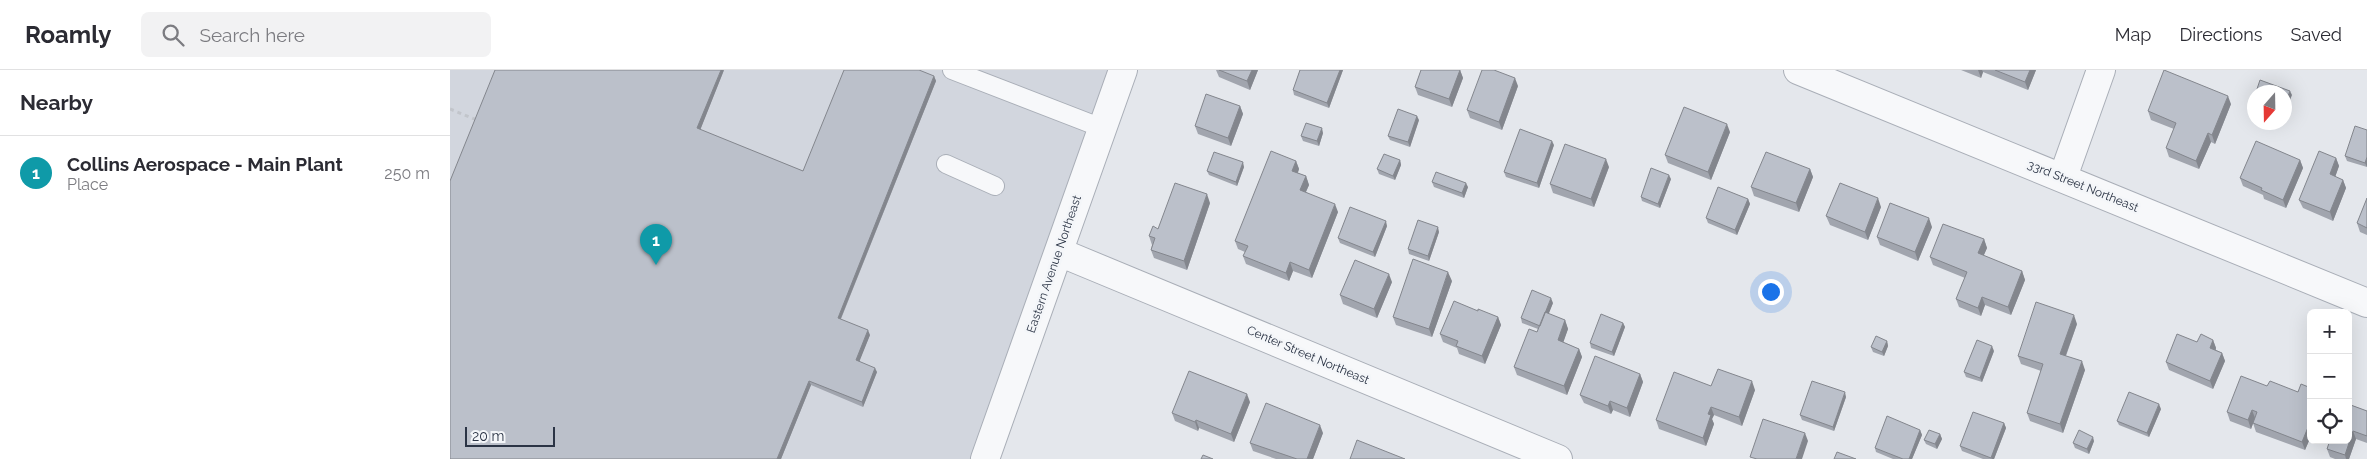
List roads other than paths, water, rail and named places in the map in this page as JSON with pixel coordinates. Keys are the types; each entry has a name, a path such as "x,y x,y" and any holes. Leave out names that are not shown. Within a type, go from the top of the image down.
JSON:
{"street":[{"name":"Eastern Avenue Northeast","path":"985,459 1123,70"},
{"name":"33rd Street Northeast","path":"1798,70 2367,302"},
{"path":"2063,177 2101,70"},
{"name":"Center Street Northeast","path":"1058,252 1558,459"}],"lane":[{"path":"952,70 1102,128"},
{"path":"946,164 995,186"}],"place":[{"name":"Collins Aerospace - Main Plant","path":"656,265"}]}
